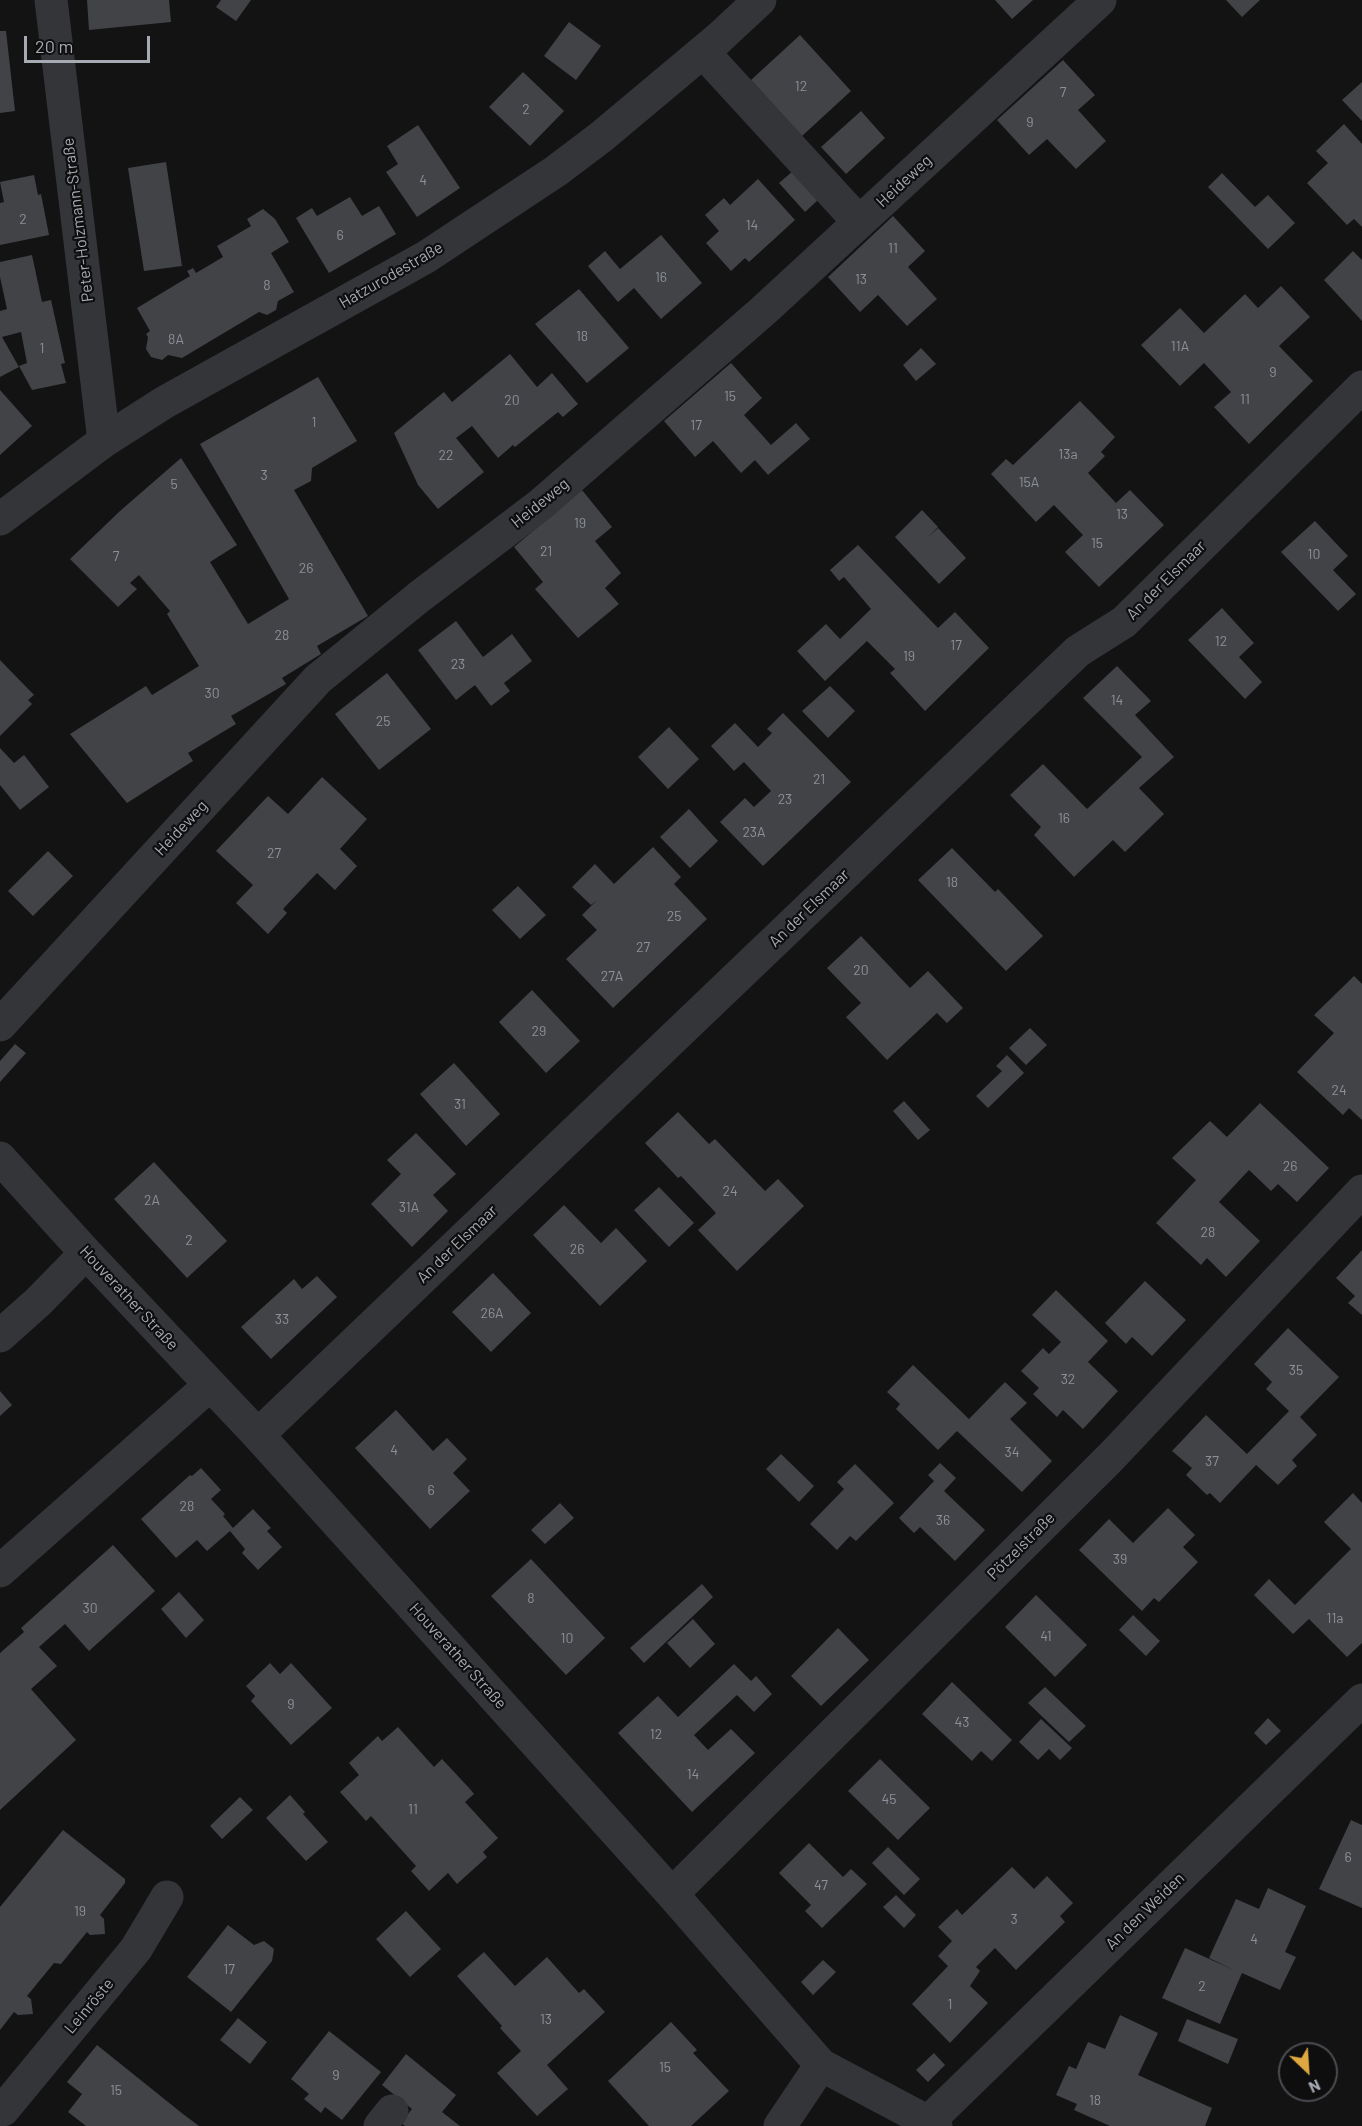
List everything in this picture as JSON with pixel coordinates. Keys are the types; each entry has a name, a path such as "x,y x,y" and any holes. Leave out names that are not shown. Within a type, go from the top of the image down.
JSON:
{"street":[{"name":"Peter-Holzmann-Straße","path":"51,0 104,441"},
{"name":"Hatzurodestraße","path":"0,519 104,441 165,402 426,257 556,171 703,52 760,0"},
{"name":"Heideweg","path":"0,1025 318,679 419,597 540,505 763,311 1100,0"},
{"path":"703,52 859,222"},
{"name":"An der Elsmaar","path":"258,1435 1078,651 1124,622 1362,387"},
{"name":"Houverather Straße","path":"0,1158 86,1253 258,1435 672,1894 821,2065 932,2124"},
{"name":"Pötzelstraße","path":"672,1894 1112,1456 1362,1191"},
{"path":"0,1336 38,1302 86,1253"},
{"path":"0,1571 210,1385"},
{"name":"An den Weiden","path":"932,2124 1362,1700"},
{"name":"Leinröste","path":"8,2115 136,1949 167,1897"},
{"path":"780,2126 821,2065"}],"building":[{"path":"87,0 169,0 171,22 89,30"},
{"path":"221,0 251,0 236,21 216,7"},
{"path":"995,0 1033,0 1012,19"},
{"path":"1226,0 1260,0 1242,17"},
{"path":"569,22 601,46 576,80 544,56"},
{"path":"0,31 6,31 15,111 0,113"},
{"path":"800,35 851,91 802,136 751,80"},
{"path":"1063,60 1095,95 1078,110 1106,141 1076,169 1047,139 1029,155 997,120"},
{"path":"523,72 564,111 530,146 489,107"},
{"path":"1362,82 1362,121 1342,100"},
{"path":"861,111 885,138 846,174 821,147"},
{"path":"1344,124 1362,144 1362,227 1354,219 1347,225 1307,183 1328,163 1316,151"},
{"path":"418,125 460,188 417,217 386,172 398,164 387,146"},
{"path":"166,162 182,266 144,271 128,168"},
{"path":"793,171 819,199 805,212 779,183"},
{"path":"1222,173 1255,207 1268,195 1295,223 1268,249 1208,187"},
{"path":"34,175 38,195 41,194 49,235 0,245 0,203 4,202 0,182"},
{"path":"758,179 795,220 749,262 745,258 731,271 706,243 719,231 705,215 724,198 730,205"},
{"path":"350,197 362,216 379,206 396,234 329,273 296,218 312,208 317,216"},
{"path":"263,209 275,219 289,242 271,253 294,292 278,301 276,310 267,315 259,312 182,358 168,355 162,360 151,357 146,349 148,337 146,334 150,331 137,308 190,276 187,271 193,268 196,273 223,257 217,246 251,226 247,219"},
{"path":"893,216 925,251 908,267 937,299 907,326 878,295 860,312 828,277"},
{"path":"661,235 702,283 661,319 634,288 618,302 588,266 605,251 620,269"},
{"path":"1353,251 1362,260 1362,321 1324,280"},
{"path":"32,255 42,302 51,300 65,363 61,364 66,383 32,390 19,366 27,363 21,332 2,337 19,367 0,377 0,311 7,309 0,277 0,262"},
{"path":"1281,286 1310,317 1279,346 1313,381 1249,444 1214,407 1231,392 1204,363 1180,386 1141,345 1180,308 1204,333 1245,294 1258,308"},
{"path":"579,289 629,348 587,383 535,324"},
{"path":"921,348 936,364 916,381 903,365"},
{"path":"510,354 537,387 552,373 578,404 563,417 558,412 498,458 472,426 456,438 484,472 438,509 418,485 394,433 444,392 452,402"},
{"path":"731,363 762,398 744,415 771,445 796,423 810,439 768,475 755,460 741,473 713,441 695,457 664,421"},
{"path":"318,377 357,441 312,468 311,481 294,490 368,616 317,646 321,654 282,678 286,684 231,716 236,724 188,753 193,761 127,803 70,734 146,686 152,695 199,666 167,614 170,611 139,575 130,583 137,589 118,607 70,559 120,511 181,458 237,545 210,562 248,624 289,599 200,444"},
{"path":"0,390 32,426 0,455"},
{"path":"1080,401 1115,437 1101,452 1105,456 1088,473 1116,503 1130,490 1164,525 1099,587 1065,552 1083,535 1054,505 1036,522 991,474 1006,459 1013,465"},
{"path":"582,490 612,527 595,541 621,573 605,588 619,604 578,638 535,589 543,582 514,547"},
{"path":"922,510 938,527 927,538 938,528 966,558 939,584 895,537"},
{"path":"1315,521 1348,556 1333,570 1356,594 1338,611 1281,552"},
{"path":"858,545 938,628 955,612 989,648 925,711 890,673 895,669 867,641 825,681 797,651 826,624 840,639 871,609 844,577 839,581 830,570"},
{"path":"1222,608 1254,643 1239,657 1262,682 1245,699 1188,640"},
{"path":"456,621 483,657 512,634 532,661 504,683 510,691 491,706 475,685 456,700 418,650"},
{"path":"0,660 34,695 28,700 32,704 0,736"},
{"path":"1117,666 1151,701 1135,715 1174,757 1139,788 1164,814 1125,852 1113,840 1074,877 1034,835 1041,827 1010,795 1043,764 1087,809 1142,757 1083,698"},
{"path":"387,673 431,729 379,770 335,714"},
{"path":"830,686 855,711 828,738 802,711"},
{"path":"783,713 851,782 763,866 720,822 745,798 754,807 771,791 744,762 734,771 711,746 735,723 758,747 772,733 767,729"},
{"path":"669,727 699,759 668,789 638,757"},
{"path":"0,748 14,763 24,755 49,787 20,810 0,785"},
{"path":"322,777 367,819 340,849 357,866 335,890 317,873 283,909 287,913 268,934 236,903 253,885 216,851 268,796 288,814"},
{"path":"689,809 718,841 690,868 660,837"},
{"path":"653,847 681,877 674,884 707,919 613,1008 566,959 597,930 582,915 597,900 591,905 572,887 595,864 614,884"},
{"path":"952,848 995,892 998,889 1043,936 1006,971 918,880"},
{"path":"48,851 73,876 33,916 8,891"},
{"path":"518,886 546,915 520,939 492,910"},
{"path":"861,936 910,988 928,971 963,1008 947,1023 937,1013 887,1060 846,1017 861,1003 827,968"},
{"path":"1354,976 1362,984 1362,1120 1349,1108 1343,1115 1297,1072 1334,1033 1314,1015"},
{"path":"532,990 580,1041 546,1073 499,1022"},
{"path":"1030,1028 1047,1045 1026,1065 1009,1048"},
{"path":"15,1044 26,1053 0,1082 0,1061"},
{"path":"1007,1055 1024,1073 988,1108 976,1096 1002,1071 996,1066"},
{"path":"454,1063 500,1114 466,1146 420,1094"},
{"path":"904,1101 930,1130 918,1140 893,1111"},
{"path":"1260,1103 1329,1168 1297,1202 1278,1184 1271,1191 1249,1170 1219,1202 1260,1241 1226,1277 1207,1258 1201,1265 1156,1223 1196,1180 1172,1158 1210,1121 1227,1137"},
{"path":"678,1112 709,1144 715,1139 765,1191 778,1179 804,1206 737,1271 698,1230 716,1213 645,1143"},
{"path":"416,1133 456,1174 433,1195 448,1211 412,1247 371,1204 401,1174 387,1160"},
{"path":"154,1162 227,1241 187,1278 114,1199"},
{"path":"659,1187 694,1223 669,1247 634,1210"},
{"path":"564,1205 601,1243 616,1228 647,1261 600,1306 533,1235"},
{"path":"1362,1250 1362,1315 1348,1303 1355,1296 1336,1278"},
{"path":"493,1273 531,1313 491,1352 452,1312"},
{"path":"317,1276 337,1297 271,1359 241,1327 294,1279 302,1289"},
{"path":"1145,1281 1186,1320 1152,1356 1132,1337 1126,1344 1105,1323"},
{"path":"1056,1290 1108,1341 1088,1362 1118,1391 1083,1429 1063,1410 1057,1417 1033,1394 1039,1388 1021,1371 1043,1348 1049,1354 1061,1342 1032,1315"},
{"path":"1288,1328 1339,1377 1300,1417 1317,1435 1292,1460 1297,1466 1278,1485 1256,1465 1220,1503 1210,1493 1207,1495 1186,1475 1192,1468 1172,1451 1206,1415 1247,1454 1289,1411 1266,1389 1272,1382 1254,1364"},
{"path":"913,1365 969,1419 1005,1382 1027,1403 1010,1419 1052,1461 1022,1492 957,1431 938,1450 896,1409 900,1404 887,1392"},
{"path":"0,1391 12,1405 0,1416"},
{"path":"396,1410 433,1451 447,1438 467,1459 453,1473 470,1491 430,1529 355,1448"},
{"path":"781,1454 814,1486 799,1502 766,1469"},
{"path":"940,1463 956,1478 944,1491 985,1530 955,1561 920,1527 914,1533 899,1518 934,1481 928,1475"},
{"path":"855,1464 894,1503 856,1541 850,1536 837,1550 810,1524 844,1489 837,1482"},
{"path":"201,1468 221,1490 211,1499 225,1514 223,1516 233,1528 253,1509 271,1528 267,1531 282,1547 258,1570 242,1553 245,1549 230,1531 207,1551 197,1540 176,1558 141,1519"},
{"path":"1353,1493 1362,1503 1362,1643 1347,1657 1309,1619 1293,1634 1254,1595 1269,1579 1295,1605 1351,1549 1324,1522"},
{"path":"560,1503 574,1518 545,1544 531,1530"},
{"path":"1168,1508 1195,1535 1183,1547 1198,1562 1159,1602 1154,1598 1142,1611 1079,1550 1109,1519 1133,1543"},
{"path":"113,1545 155,1591 89,1651 65,1624 39,1647 57,1666 31,1689 76,1740 0,1810 0,1653 24,1632 21,1628"},
{"path":"531,1559 605,1638 566,1675 491,1596"},
{"path":"702,1584 713,1597 644,1663 630,1648"},
{"path":"179,1592 204,1620 186,1638 161,1609"},
{"path":"1036,1595 1087,1645 1055,1677 1005,1627"},
{"path":"1133,1615 1160,1641 1146,1656 1119,1630"},
{"path":"693,1619 715,1644 690,1668 667,1643"},
{"path":"838,1628 869,1660 821,1706 791,1676"},
{"path":"270,1663 280,1674 291,1663 332,1708 291,1745 251,1701 255,1696 246,1686"},
{"path":"734,1664 751,1681 756,1676 772,1694 754,1712 737,1695 694,1735 708,1750 731,1729 755,1753 692,1812 618,1733 658,1696 678,1717"},
{"path":"952,1682 1012,1740 992,1761 981,1751 972,1761 922,1714"},
{"path":"1045,1687 1086,1726 1069,1742 1028,1703"},
{"path":"1268,1718 1281,1731 1266,1745 1254,1733"},
{"path":"1041,1719 1072,1748 1060,1760 1049,1749 1038,1760 1019,1742"},
{"path":"398,1727 434,1767 442,1759 470,1789 474,1794 465,1802 498,1838 483,1852 487,1857 457,1884 448,1873 429,1891 411,1871 416,1866 371,1816 366,1821 340,1792 359,1775 349,1763 378,1736 382,1741"},
{"path":"880,1759 930,1808 898,1840 848,1791"},
{"path":"290,1795 305,1812 303,1814 328,1842 306,1861 266,1818"},
{"path":"240,1797 253,1810 222,1839 210,1826"},
{"path":"1351,1820 1362,1825 1362,1908 1319,1889"},
{"path":"63,1830 125,1879 125,1883 100,1915 104,1919 105,1934 90,1935 87,1932 61,1964 54,1963 27,1996 31,1999 33,2014 18,2015 14,2012 0,2030 0,1907"},
{"path":"809,1843 843,1877 851,1869 867,1884 822,1928 805,1911 811,1905 779,1873"},
{"path":"888,1847 920,1879 904,1895 872,1863"},
{"path":"1012,1867 1034,1889 1047,1876 1073,1903 1060,1916 1065,1922 1016,1970 995,1948 976,1967 980,1971 970,1986 988,2003 950,2043 912,2004 948,1966 938,1956 952,1941 938,1927 957,1909 962,1915"},
{"path":"1268,1888 1306,1906 1285,1952 1296,1957 1280,1990 1242,1973 1220,2024 1162,1998 1185,1948 1236,1971 1209,1958 1236,1899 1259,1909"},
{"path":"896,1895 916,1915 904,1928 883,1907"},
{"path":"406,1911 441,1949 410,1977 376,1939"},
{"path":"228,1925 254,1945 264,1941 274,1949 272,1961 231,2012 187,1977"},
{"path":"484,1952 515,1986 547,1957 579,1993 584,1989 605,2012 547,2065 568,2089 537,2116 497,2073 521,2051 457,1976"},
{"path":"823,1960 836,1972 813,1995 801,1982"},
{"path":"1120,2015 1158,2033 1138,2075 1212,2108 1205,2126 1110,2126 1074,2110 1077,2104 1056,2095 1069,2066 1076,2069 1088,2042 1105,2049"},
{"path":"238,2018 267,2042 250,2064 220,2040"},
{"path":"1187,2019 1238,2039 1228,2064 1178,2041"},
{"path":"671,2022 697,2050 693,2053 729,2091 691,2126 649,2126 608,2081"},
{"path":"329,2031 381,2072 342,2120 325,2107 321,2113 304,2099 309,2094 291,2079"},
{"path":"97,2045 199,2126 86,2126 68,2112 82,2094 67,2082"},
{"path":"934,2053 945,2065 928,2082 916,2070"},
{"path":"406,2054 456,2095 442,2112 460,2126 405,2126 401,2123 412,2109 382,2085"}]}
